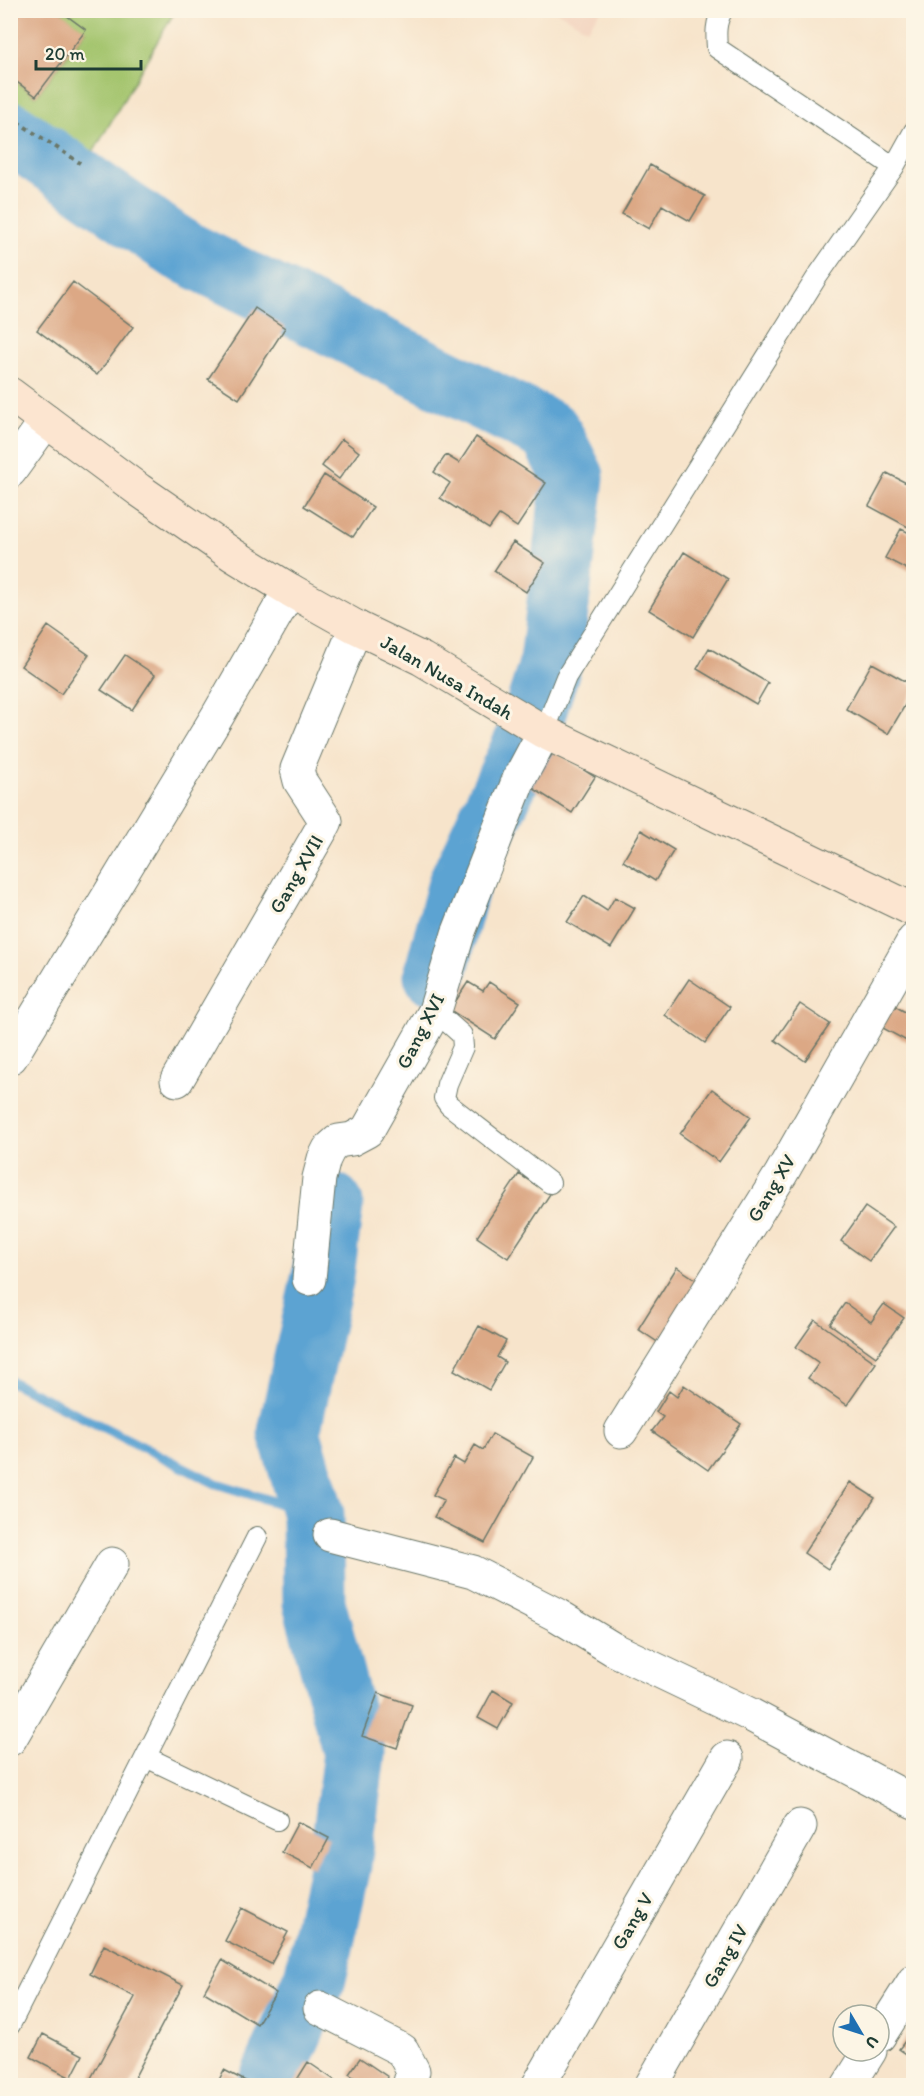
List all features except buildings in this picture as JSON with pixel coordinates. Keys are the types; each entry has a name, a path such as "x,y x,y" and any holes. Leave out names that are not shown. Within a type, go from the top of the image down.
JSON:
{"street":[{"name":"Jalan Nusa Indah","path":"10,394 139,490 233,555 290,590 356,627 422,659 531,725 914,910"},
{"path":"10,471 46,421"},
{"path":"11,1057 218,715 290,590"},
{"name":"Gang XVII","path":"177,1080 326,821 300,781 297,769 356,627"},
{"name":"Gang XVI","path":"309,1279 321,1169 329,1149 367,1131 435,1011 458,934 523,769 531,725"},
{"name":"Gang XV","path":"621,1431 781,1174 914,940"},
{"path":"330,1535 473,1572 557,1615 613,1649 751,1715 914,1802"},
{"path":"10,1739 112,1564"},
{"name":"Gang V","path":"538,2085 728,1758"},
{"name":"Gang IV","path":"651,2085 800,1826"},
{"path":"891,2017 914,1981"},
{"path":"320,2008 402,2050 413,2071 409,2085"},
{"path":"848,2085 862,2063"}],"lane":[{"path":"723,10 719,16 716,33 717,48 894,167"},
{"path":"531,725 566,677 817,277 894,167 914,131"},
{"path":"435,1011 462,1035 464,1041 447,1084 444,1098 449,1105 550,1183"},
{"path":"10,2025 257,1537"},
{"path":"146,1757 277,1820"}],"path":[{"path":"10,117 80,163"}],"shaded area":[{"path":"601,10 587,29 556,11"}],"green space":[{"path":"59,11 175,11 82,172 11,121 10,77 36,96 86,31"}],"water":[{"path":"11,121 82,172 71,186 11,148"}],"waterway":[{"path":"10,132 181,250 550,432 573,477 551,662 526,740 459,884 435,975"},
{"path":"268,2086 315,1978 340,1865 354,1753 314,1603 313,1514 289,1432 323,1276 332,1204"},
{"path":"10,1381 215,1483 313,1514"}]}
